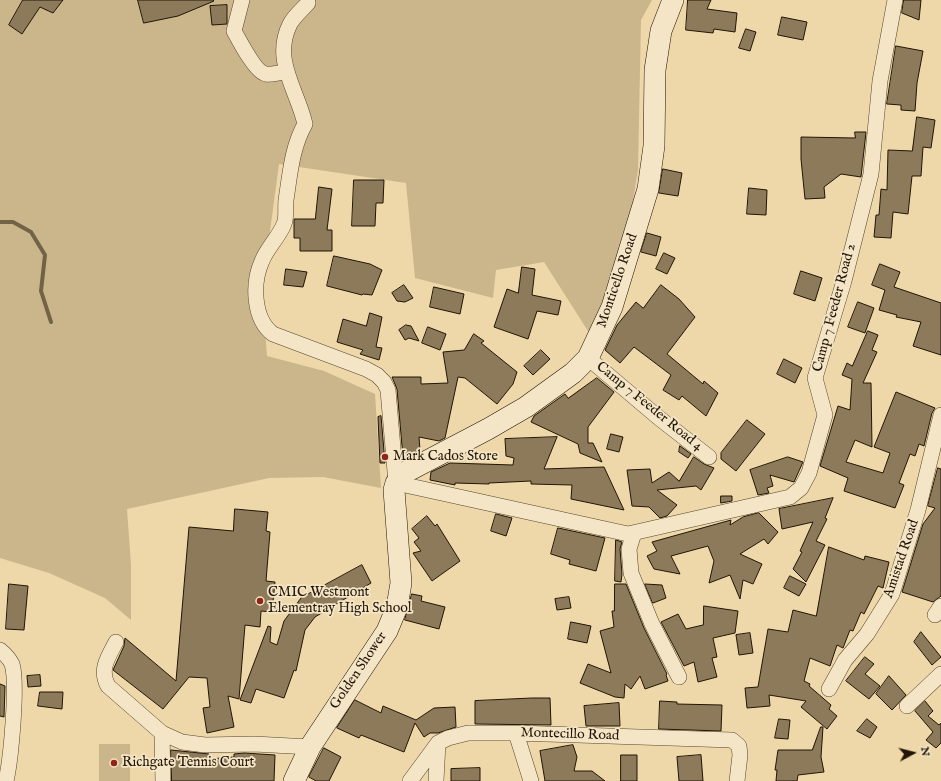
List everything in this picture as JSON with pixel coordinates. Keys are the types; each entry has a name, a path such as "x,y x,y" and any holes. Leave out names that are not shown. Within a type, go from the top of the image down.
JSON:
{"main road":[{"name":"Monticello Road","path":"396,483 406,472 488,430 526,407 573,374 588,358 612,307 648,189 654,146 655,70 661,31 673,0"},
{"name":"Golden Shower","path":"294,781 310,747 387,631 397,607 402,583 394,495 396,483"}],"street":[{"path":"242,0 234,31 240,43 259,70 266,74 286,72"},
{"name":"Camp 7 Feeder Road 2","path":"396,483 520,509 624,534 790,497 801,488 809,473 825,415 815,378 844,281 871,174 880,81 895,0"},
{"path":"308,3 290,24 283,51 286,72 301,106 305,124 296,139 291,164 285,224 261,262 257,282 256,304 258,315 266,329 273,334 366,369 378,375 384,382 390,398 392,444 396,483"},
{"name":"Camp 7 Feeder Road 4","path":"588,358 659,418 709,456"},
{"name":"Amistad Road","path":"829,688 845,660 867,634 892,594 917,516 941,415"},
{"path":"634,533 629,549 631,574 652,624 679,678"},
{"path":"116,642 104,664 103,673 105,681 108,686 162,733 182,742 194,744 254,744 310,747"},
{"path":"0,650 7,655 12,664 14,677 6,734 6,781"},
{"path":"907,706 941,674"},
{"path":"162,733 164,781"},
{"path":"516,733 531,781"},
{"name":"Montecillo Road","path":"438,743 448,738 468,734 516,733 725,739 736,743 739,746 740,755 737,781"},
{"path":"410,781 438,743"},
{"path":"436,781 438,743"}],"shaded area":[{"path":"0,0 652,0 641,20 638,170 629,225 595,342 544,262 496,270 493,298 415,278 406,183 279,164 262,291 267,356 324,371 375,394 381,488 323,477 269,478 127,509 131,565 131,620 105,598 49,573 0,558"},
{"name":"Richgate Tennis Court","path":"99,744 130,744 130,781 99,781"}],"building":[{"path":"23,0 63,0 53,13 40,7 22,34 9,25"},
{"path":"138,0 214,1 178,16 144,23"},
{"path":"688,0 711,0 707,9 737,13 735,32 714,29 713,33 686,30"},
{"path":"904,0 921,0 919,20 902,13"},
{"path":"227,5 227,24 212,25 210,6"},
{"path":"782,17 807,22 803,40 778,35"},
{"path":"746,29 756,32 750,51 739,48"},
{"path":"896,46 923,51 917,83 915,111 901,110 901,105 887,104"},
{"path":"917,117 935,120 931,148 923,147 921,176 912,176 908,214 893,212 891,238 874,237 876,215 879,215 881,189 887,190 888,150 912,151"},
{"path":"855,132 866,132 861,177 841,174 824,187 825,198 805,199 801,159 801,137 855,138"},
{"path":"663,169 682,173 678,196 659,193"},
{"path":"354,180 384,180 383,203 376,203 375,226 352,226"},
{"path":"319,187 332,189 327,230 332,230 332,251 300,251 300,238 294,238 294,219 315,219"},
{"path":"749,188 767,190 766,215 747,214"},
{"path":"647,233 661,237 656,256 641,252"},
{"path":"664,253 675,258 667,274 656,269"},
{"path":"334,256 370,264 382,270 372,295 362,295 327,286"},
{"path":"880,264 900,272 894,287 941,303 941,355 913,346 921,322 896,317 897,315 879,310 885,290 872,285"},
{"path":"522,267 535,269 532,295 561,301 558,315 537,311 528,339 494,327 507,289 518,293"},
{"path":"286,269 307,272 303,287 284,285"},
{"path":"801,271 822,278 815,301 794,294"},
{"path":"404,285 413,298 405,302 397,301 392,293"},
{"path":"661,285 679,299 695,317 667,354 703,384 704,381 718,393 706,416 682,396 679,400 663,390 671,375 634,347 620,363 605,350 617,325 636,302 643,308"},
{"path":"434,287 464,294 460,314 430,307"},
{"path":"858,302 874,308 865,333 848,327"},
{"path":"370,313 382,317 376,347 382,348 379,360 360,354 363,350 337,342 343,319 366,326"},
{"path":"406,325 411,326 419,341 409,338 405,340 399,330"},
{"path":"428,327 446,334 440,350 422,343"},
{"path":"868,331 878,335 872,350 877,352 863,383 871,383 872,447 855,440 846,462 883,473 890,453 874,447 896,392 935,408 932,413 924,446 919,444 915,456 910,454 899,483 904,485 895,508 844,491 848,478 820,466 838,406 850,410 852,379 842,375 847,363 852,366"},
{"path":"474,334 484,341 481,343 517,372 513,384 497,404 465,378 458,377 445,438 439,441 419,437 420,450 403,457 397,389 392,377 421,377 421,384 448,383 443,352 464,350"},
{"path":"541,350 550,359 533,375 524,366"},
{"path":"784,359 802,368 795,383 777,374"},
{"path":"597,378 614,392 588,427 588,443 593,443 602,462 580,453 578,444 531,422 534,416 565,394 568,398"},
{"path":"381,416 385,463 380,463 378,417"},
{"path":"747,420 765,434 736,471 721,459 721,453"},
{"path":"611,434 623,437 619,452 607,449"},
{"path":"557,437 544,469 604,467 624,510 571,499 572,485 531,484 531,481 489,484 455,483 455,485 430,480 431,472 450,463 513,465 514,458 506,456 505,439"},
{"path":"680,446 691,454 688,458 679,452"},
{"path":"694,457 704,464 714,468 701,490 696,486 657,490 677,505 667,516 660,518 649,507 632,506 627,470 650,469 652,483 669,472 679,481"},
{"path":"788,457 803,462 794,482 770,475 773,486 767,488 769,493 758,495 750,470"},
{"path":"938,468 941,469 941,596 933,602 902,592 923,524 935,508 928,506"},
{"path":"721,496 732,496 732,501 721,503"},
{"path":"833,498 825,518 827,519 816,541 825,545 806,582 793,569 802,552 800,551 813,522 782,529 779,509"},
{"path":"235,509 268,512 266,531 270,532 266,581 275,582 272,612 261,611 260,627 245,625 239,699 228,696 234,727 207,733 203,708 210,707 207,678 189,677 163,709 113,670 124,646 125,638 176,681 189,527 233,531"},
{"path":"759,513 778,532 768,544 764,539 740,554 762,564 753,584 743,580 740,599 730,575 709,583 714,561 708,546 671,556 680,574 654,569 647,556 657,551 652,542 731,520 730,525 743,517"},
{"path":"496,514 512,518 506,536 491,531"},
{"path":"427,516 435,526 437,524 460,561 432,581 413,553 421,551 414,542 419,538 412,529"},
{"path":"558,528 605,538 596,571 569,564 570,560 551,554"},
{"path":"616,540 622,542 620,549 622,574 621,582 615,581"},
{"path":"829,547 864,560 865,556 889,562 883,588 878,586 864,614 861,612 853,631 850,630 843,648 837,645 830,666 810,658 804,681 810,684 809,686 831,705 829,709 837,716 827,729 801,707 806,701 769,695 770,706 747,708 745,688 758,687 768,629 788,632 793,610 816,616"},
{"path":"362,565 371,583 315,617 305,630 296,671 294,670 284,698 256,689 251,703 240,700 268,626 271,627 270,642 277,645 284,621 301,598"},
{"path":"790,576 806,584 799,596 784,588"},
{"path":"9,584 28,586 24,630 6,629"},
{"path":"615,584 626,584 644,628 667,674 668,681 645,689 640,676 631,689 625,684 624,698 615,697 580,683 588,664 611,673 600,631 614,627 612,611 614,611"},
{"path":"645,584 662,585 666,598 653,603"},
{"path":"412,594 422,596 421,601 445,607 439,629 405,620"},
{"path":"569,597 571,608 557,610 555,599"},
{"path":"704,606 738,611 735,633 713,638 717,657 712,658 717,677 698,682 694,662 684,666 661,622 678,614 686,629 703,625"},
{"path":"571,622 591,626 587,643 568,639"},
{"path":"921,632 941,657 932,665 914,642"},
{"path":"750,633 753,653 739,655 736,635"},
{"path":"865,657 874,664 865,674 880,686 869,699 846,681"},
{"path":"40,675 41,686 28,687 27,676"},
{"path":"889,676 906,695 892,710 876,694"},
{"path":"0,684 5,686 4,717 0,716"},
{"path":"40,692 63,692 62,709 38,706"},
{"path":"550,698 551,725 475,724 475,701"},
{"path":"355,700 381,713 383,706 416,720 434,708 455,707 456,727 438,733 430,733 424,737 415,723 404,752 361,735 359,738 337,728"},
{"path":"660,701 677,702 677,704 722,705 721,731 659,729"},
{"path":"925,701 933,711 928,716 939,725 941,723 941,743 936,748 926,740 933,732 915,711"},
{"path":"619,703 620,726 586,726 584,706"},
{"path":"779,719 790,720 788,739 775,738"},
{"path":"867,719 877,727 870,738 857,731"},
{"path":"821,727 823,727 821,757 824,772 798,775 797,781 776,781 777,770 775,770 778,750 812,750"},
{"path":"573,745 577,757 574,771 592,771 605,781 545,781 540,751"},
{"path":"324,748 341,757 329,781 316,781 309,777"},
{"path":"171,750 209,754 209,759 234,757 234,754 244,753 275,755 274,781 172,781"},
{"path":"621,755 637,755 637,781 621,781"},
{"path":"701,755 703,781 679,781 677,757"},
{"path":"480,768 480,781 451,781 451,769"}],"waterway":[{"path":"0,222 13,222 31,232 45,255 41,291 51,322"}],"place":[{"name":"Mark Cados Store","path":"385,457"},
{"name":"CMIC Westmont Elementray High School","path":"260,601"},
{"name":"Richgate Tennis Court","path":"114,763"}]}
